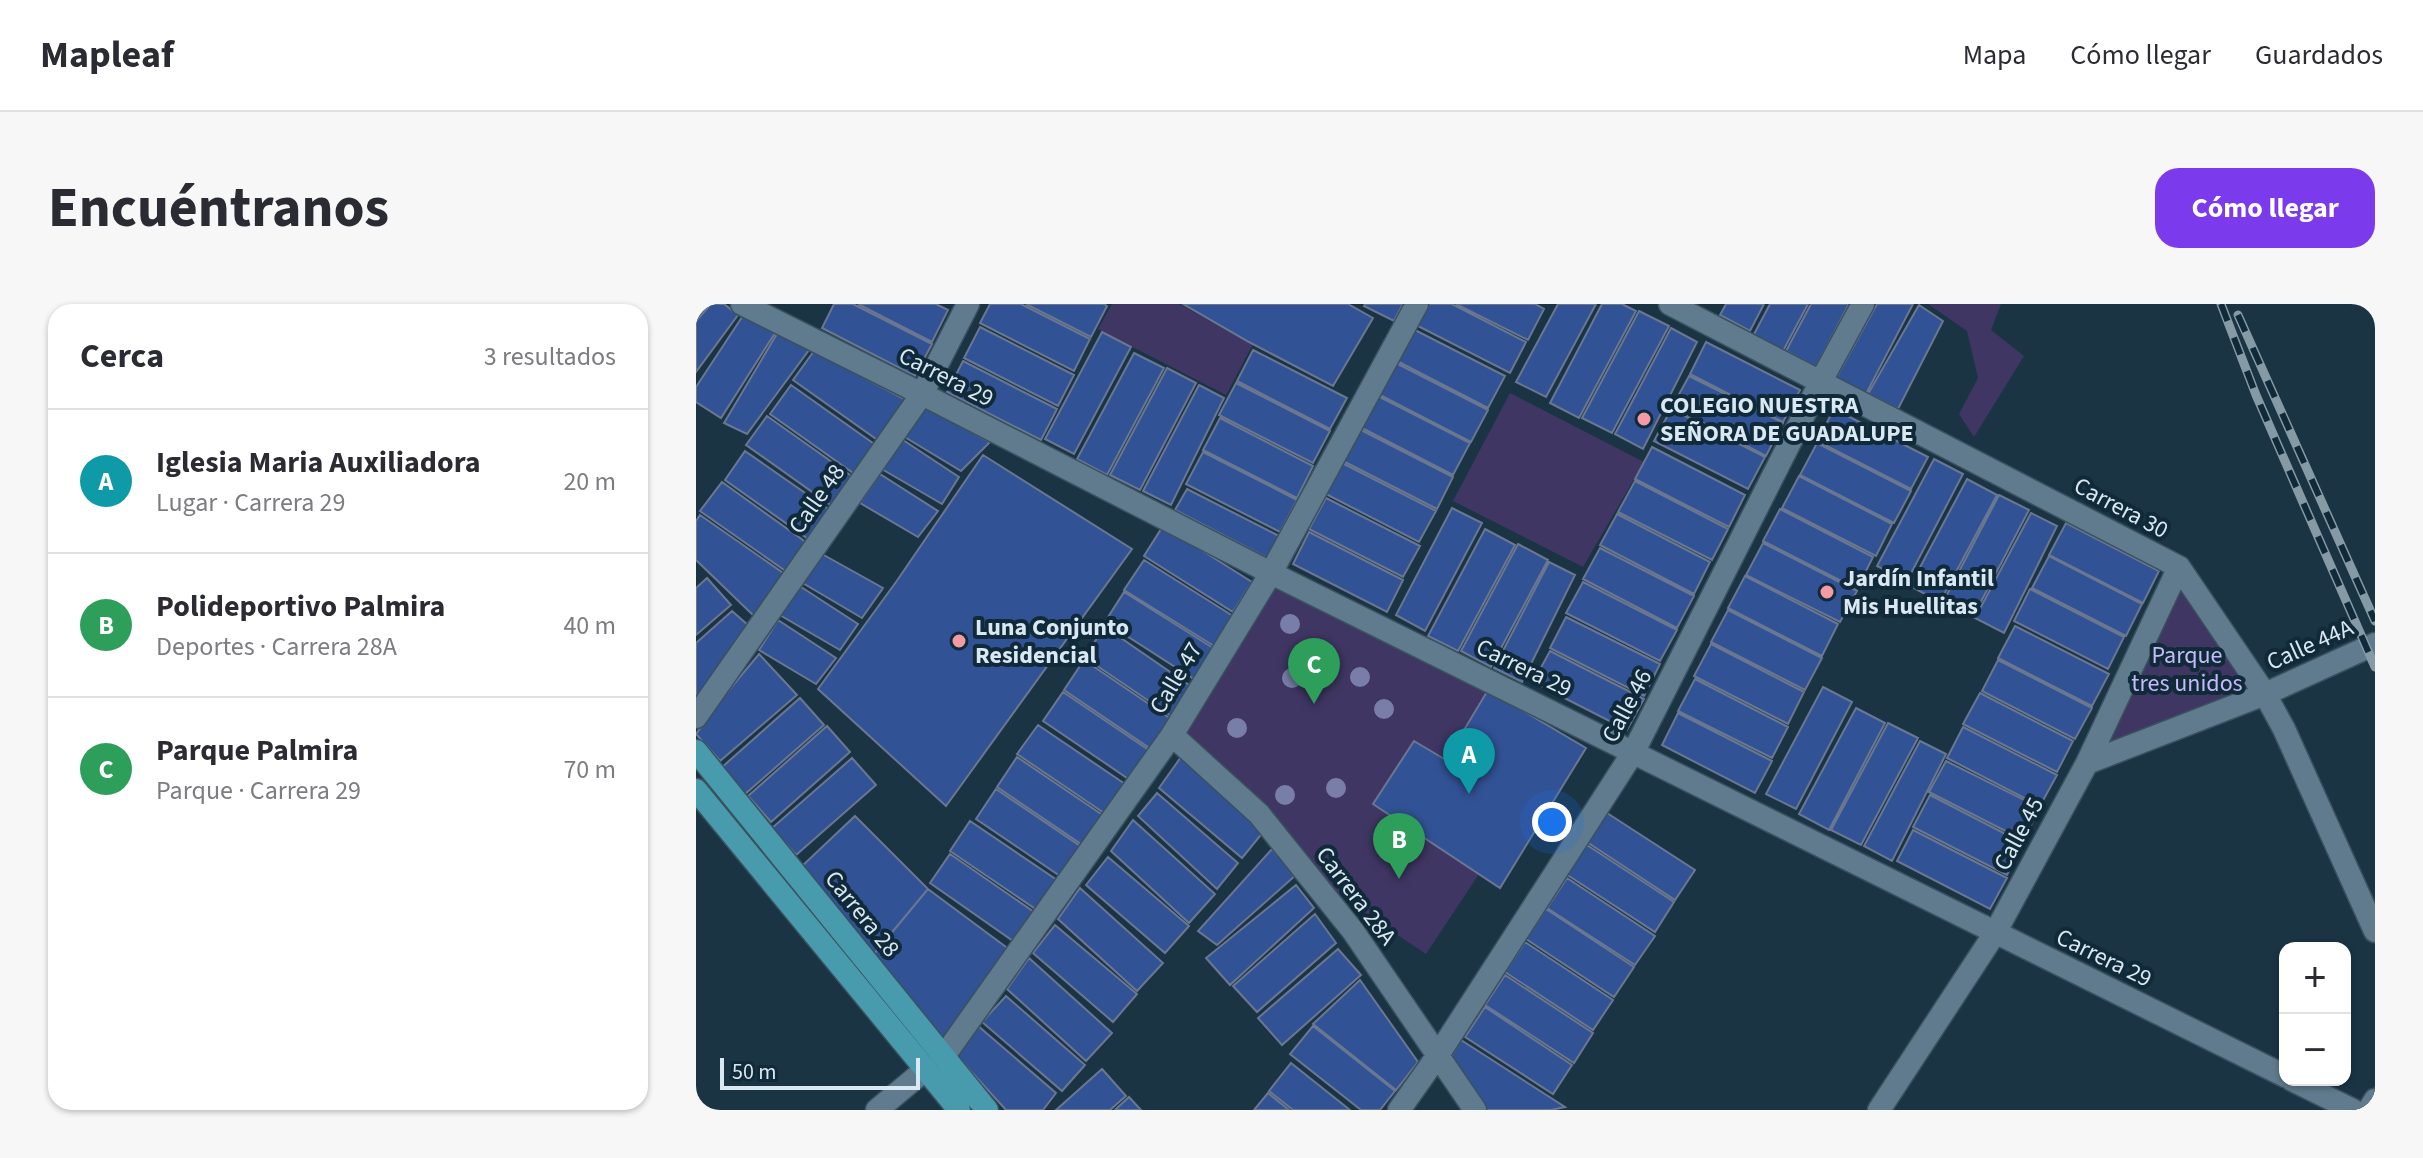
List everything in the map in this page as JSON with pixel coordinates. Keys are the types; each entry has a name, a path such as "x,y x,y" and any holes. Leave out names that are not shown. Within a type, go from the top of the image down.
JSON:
{"main road":[{"name":"Carrera 28","path":"696,751 935,1063 959,1110"},
{"name":"Carrera 28","path":"696,790 935,1063 987,1110"}],"street":[{"name":"Carrera 29","path":"742,304 1271,573 2279,1073"},
{"name":"Calle 48","path":"696,717 922,394 968,304"},
{"name":"Calle 47","path":"877,1110 935,1063 1172,735 1271,573 1417,304"},
{"name":"Carrera 30","path":"1670,304 2179,567 2265,694 2284,729 2375,931"},
{"name":"Calle 46","path":"1399,1110 1438,1055 1634,751 1863,304"},
{"name":"Calle 45","path":"1879,1110 1995,933 2087,763 2179,567"},
{"name":"Calle 44A","path":"2087,763 2265,694 2375,644"},
{"name":"Carrera 28A","path":"1172,735 1259,814 1353,931 1475,1110"},
{"path":"2304,1086 2353,1110"},
{"path":"2369,1110 2375,1100"}],"green space":[{"path":"1112,304 1179,304 1253,344 1226,395 1098,329"},
{"path":"1928,304 2001,304 1991,330 2024,356 1974,437 1959,414 1978,378 1967,331"},
{"path":"1510,393 1644,462 1583,567 1453,501"},
{"path":"1271,573 1488,690 1446,760 1414,741 1373,804 1479,874 1426,954 1320,883 1172,735"},
{"name":"Parque tres unidos","path":"2180,581 2255,689 2101,749"}],"building":[{"path":"711,304 724,304 738,315 696,372 696,321"},
{"path":"834,304 853,304 932,344 915,376 822,328"},
{"path":"858,304 936,304 948,310 932,342"},
{"path":"990,304 1021,304 1090,339 1074,371 980,323"},
{"path":"1026,304 1104,304 1107,306 1091,337"},
{"path":"1183,304 1348,304 1373,318 1333,386"},
{"path":"1365,304 1403,304 1394,321"},
{"path":"1427,304 1452,304 1526,342 1510,373 1416,325"},
{"path":"1456,304 1535,304 1544,309 1528,340"},
{"path":"1558,304 1596,304 1546,397 1516,382"},
{"path":"1602,304 1622,304 1636,311 1579,418 1550,403"},
{"path":"1726,304 1764,304 1750,331 1720,315"},
{"path":"1770,304 1808,304 1783,351 1753,336"},
{"path":"1811,304 1849,304 1816,367 1786,351"},
{"path":"1877,304 1913,304 1866,394 1836,378"},
{"path":"1919,305 1943,321 1898,409 1868,394"},
{"path":"1639,311 1669,326 1612,433 1582,418"},
{"path":"744,314 775,333 721,418 696,402 696,387"},
{"path":"980,327 1074,375 1058,406 964,358"},
{"path":"1411,328 1505,376 1488,408 1395,360"},
{"path":"1671,328 1697,342 1643,449 1615,434"},
{"path":"778,332 809,350 747,434 724,423"},
{"path":"1102,332 1131,347 1074,454 1045,439"},
{"path":"1706,342 1800,390 1783,422 1690,374"},
{"path":"1253,350 1347,398 1330,429 1237,381"},
{"path":"814,351 908,401 879,441 793,380"},
{"path":"1134,353 1164,368 1107,475 1077,459"},
{"path":"963,361 1057,409 1041,440 947,392"},
{"path":"1394,362 1488,410 1471,442 1378,394"},
{"path":"1167,368 1196,383 1140,490 1110,475"},
{"path":"1689,376 1783,423 1766,456 1672,407"},
{"path":"1236,383 1330,431 1313,463 1219,415"},
{"path":"791,385 877,446 856,475 770,414"},
{"path":"1199,385 1224,398 1171,505 1143,491"},
{"path":"1376,395 1470,443 1453,475 1360,427"},
{"path":"922,405 990,442 961,471 903,436"},
{"path":"1671,409 1765,457 1748,489 1654,441"},
{"path":"1834,409 1928,457 1911,489 1817,441"},
{"path":"767,416 853,477 832,506 746,445"},
{"path":"1220,418 1313,466 1297,498 1203,450"},
{"path":"1359,429 1453,477 1437,509 1343,461"},
{"path":"900,438 959,477 942,504 880,468"},
{"path":"1817,443 1911,491 1894,523 1800,475"},
{"path":"1652,447 1745,495 1729,527 1635,479"},
{"path":"745,451 831,511 811,541 725,480"},
{"path":"1203,452 1297,500 1280,532 1186,484"},
{"name":"Luna Conjunto Residencial","path":"983,455 1132,549 946,806 818,689"},
{"path":"1934,459 1963,474 1907,581 1877,566"},
{"path":"1342,463 1436,511 1419,542 1326,494"},
{"path":"880,474 938,511 918,537 860,503"},
{"path":"1799,476 1892,524 1876,556 1782,508"},
{"path":"1967,479 1997,495 1940,602 1910,586"},
{"path":"1635,481 1728,529 1712,560 1618,512"},
{"path":"722,482 807,543 787,572 700,511"},
{"path":"1187,489 1279,536 1267,558 1175,510"},
{"path":"1999,495 2029,510 1973,617 1943,602"},
{"path":"1326,498 1420,546 1403,577 1309,529"},
{"path":"1452,508 1482,523 1425,631 1396,615"},
{"path":"1780,509 1873,557 1857,589 1763,541"},
{"path":"2031,513 2057,526 2004,633 1975,618"},
{"path":"1617,514 1710,562 1694,594 1600,545"},
{"path":"700,515 786,575 756,618 696,560 696,521"},
{"path":"2066,523 2159,571 2143,603 2049,555"},
{"path":"1163,526 1252,582 1233,612 1144,556"},
{"path":"1485,529 1515,545 1458,651 1428,636"},
{"path":"1309,532 1403,580 1387,612 1293,564"},
{"path":"1763,543 1857,591 1840,622 1746,575"},
{"path":"1518,544 1548,560 1491,667 1461,651"},
{"path":"1600,548 1694,596 1677,628 1583,579"},
{"path":"822,554 883,588 862,618 801,582"},
{"path":"2049,556 2142,604 2126,636 2032,588"},
{"path":"1144,560 1233,616 1214,646 1124,590"},
{"path":"1549,562 1575,575 1522,682 1494,668"},
{"path":"1745,576 1838,624 1822,656 1728,608"},
{"path":"707,578 731,605 696,635 696,588"},
{"path":"1583,582 1677,630 1660,661 1566,613"},
{"path":"798,585 858,624 840,650 778,614"},
{"path":"2030,589 2124,637 2108,669 2014,621"},
{"path":"1124,592 1213,648 1194,679 1105,622"},
{"path":"1728,610 1822,658 1805,690 1711,642"},
{"path":"732,611 749,626 696,701 696,643"},
{"path":"1566,617 1660,664 1644,696 1550,648"},
{"path":"778,620 836,658 816,684 759,650"},
{"path":"2015,626 2109,674 2092,706 1998,658"},
{"path":"1105,627 1192,687 1171,716 1084,657"},
{"path":"1711,644 1804,692 1788,724 1694,676"},
{"path":"1550,651 1644,699 1627,730 1533,682"},
{"path":"759,654 797,695 720,761 696,734"},
{"path":"1084,660 1171,719 1151,749 1064,690"},
{"path":"1998,660 2092,708 2075,739 1982,691"},
{"path":"1695,679 1788,727 1772,758 1678,711"},
{"path":"1823,687 1852,702 1796,809 1766,794"},
{"path":"1488,690 1586,748 1500,888 1373,804 1414,741 1446,760"},
{"path":"1063,692 1150,751 1130,780 1043,721"},
{"path":"1980,693 2073,741 2057,772 1963,724"},
{"path":"800,698 824,725 744,795 721,768"},
{"path":"1856,708 1885,723 1829,830 1799,814"},
{"path":"1678,713 1772,761 1755,793 1662,745"},
{"path":"1888,723 1918,738 1861,845 1831,830"},
{"path":"1038,725 1125,784 1104,813 1017,754"},
{"path":"827,726 850,752 771,822 748,796"},
{"path":"1963,727 2057,775 2040,806 1947,758"},
{"path":"1920,741 1946,754 1892,861 1864,846"},
{"path":"1017,757 1104,816 1084,846 997,787"},
{"path":"1181,757 1264,831 1242,858 1159,788"},
{"path":"852,758 876,785 796,855 772,828"},
{"path":"1946,761 2040,808 2023,840 1929,792"},
{"path":"996,789 1083,848 1063,878 976,819"},
{"path":"1157,793 1238,863 1217,889 1138,816"},
{"path":"1930,795 2023,843 2007,875 1913,827"},
{"path":"1607,813 1695,870 1675,900 1587,842"},
{"path":"855,816 928,889 874,954 801,867"},
{"path":"1133,820 1215,894 1189,923 1111,851"},
{"path":"970,821 1057,880 1037,910 950,851"},
{"path":"1913,830 2007,878 1990,909 1897,861"},
{"path":"1587,845 1674,902 1655,932 1566,874"},
{"path":"1272,849 1296,875 1217,945 1198,931"},
{"path":"950,854 1037,914 1016,943 930,883"},
{"path":"1108,857 1189,926 1165,953 1086,885"},
{"path":"1567,878 1655,936 1635,965 1547,908"},
{"path":"1296,885 1314,908 1230,985 1206,958"},
{"path":"1080,888 1163,963 1137,991 1058,919"},
{"path":"928,889 1010,950 944,1043 874,954"},
{"path":"1546,909 1634,967 1614,997 1526,939"},
{"path":"1315,914 1336,943 1257,1012 1233,986"},
{"path":"1055,925 1137,994 1113,1022 1033,953"},
{"path":"1525,942 1613,1000 1593,1030 1505,972"},
{"path":"1338,949 1361,975 1282,1045 1258,1018"},
{"path":"1029,958 1112,1033 1086,1061 1007,989"},
{"path":"1505,975 1593,1033 1574,1063 1485,1005"},
{"path":"1360,980 1418,1062 1396,1090 1313,1024"},
{"path":"1006,996 1085,1065 1062,1091 982,1022"},
{"path":"1485,1007 1572,1065 1553,1094 1465,1037"},
{"path":"977,1025 1056,1093 1043,1110 1006,1110 957,1056"},
{"path":"1313,1026 1395,1091 1380,1110 1361,1110 1290,1054"},
{"path":"1461,1040 1565,1107 1551,1110 1487,1110 1450,1058"},
{"path":"1291,1063 1350,1110 1293,1110 1269,1091"},
{"path":"1102,1069 1126,1096 1110,1110 1056,1110"},
{"path":"1268,1093 1289,1110 1254,1110"},
{"path":"1129,1097 1141,1110 1115,1110"}],"railway":[{"path":"2221,304 2256,395 2375,667"},
{"path":"2238,315 2375,621"}],"place":[{"name":"COLEGIO NUESTRA SEÑORA DE GUADALUPE","path":"1644,419"},
{"name":"Jardín Infantil Mis Huellitas","path":"1827,592"},
{"name":"Luna Conjunto Residencial","path":"959,641"},
{"name":"Parque Palmira","path":"1314,704"},
{"name":"Iglesia Maria Auxiliadora","path":"1469,794"},
{"name":"Polideportivo Palmira","path":"1399,879"}]}
